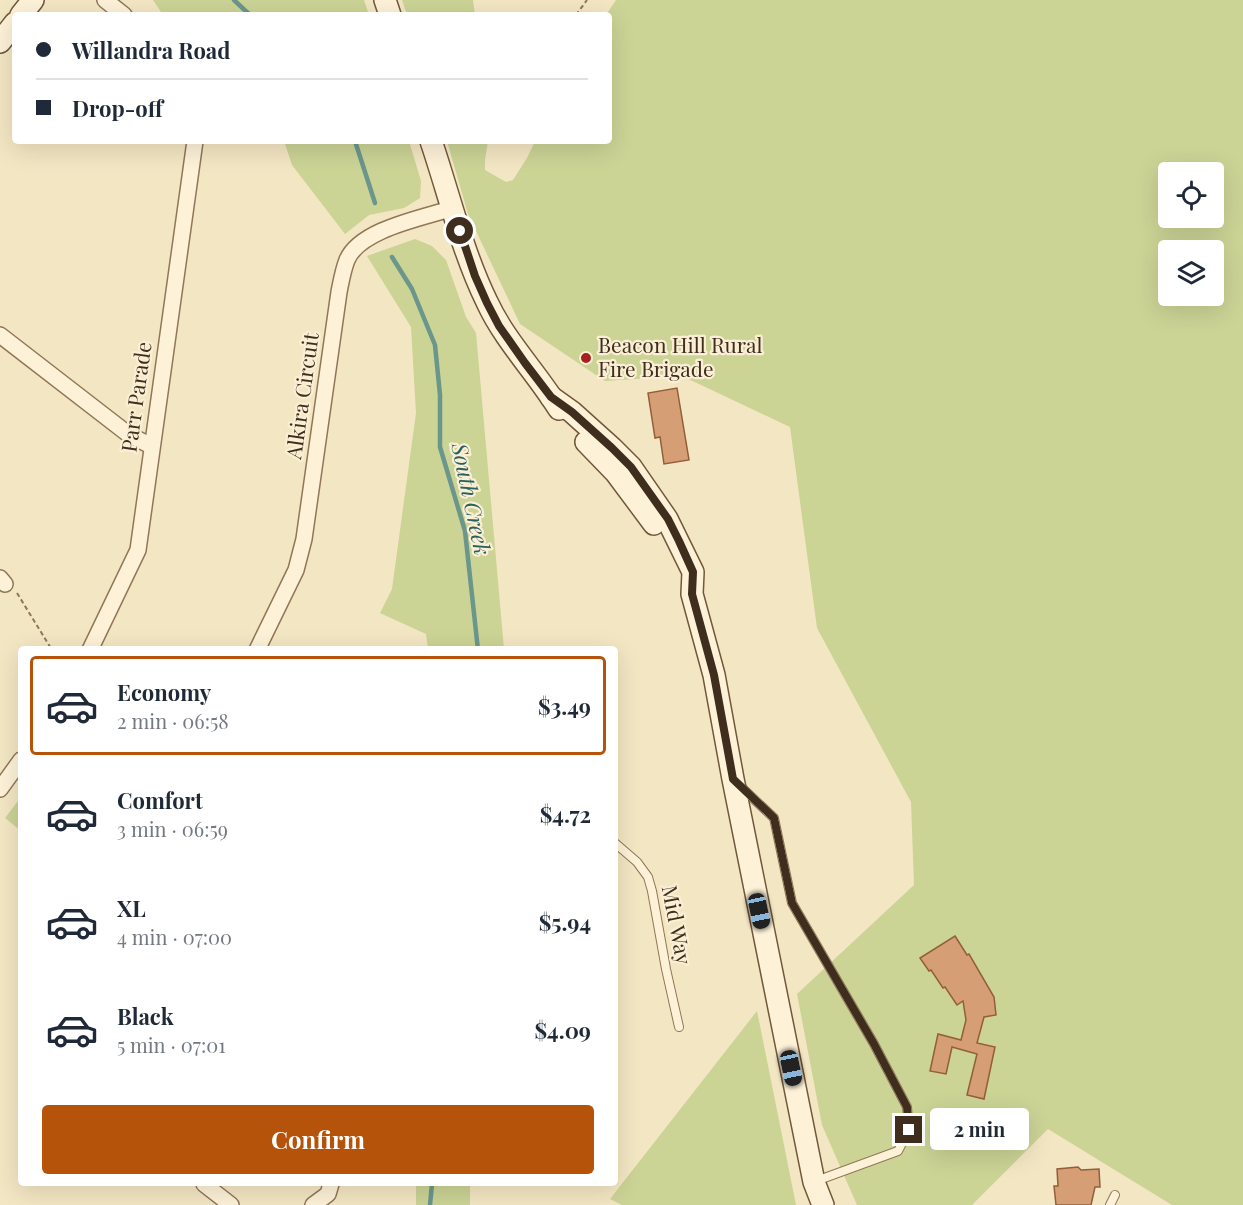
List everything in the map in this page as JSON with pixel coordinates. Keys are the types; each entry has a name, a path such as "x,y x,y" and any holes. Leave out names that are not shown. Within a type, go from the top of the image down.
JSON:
{"main road":[{"path":"23,12 33,0"},
{"path":"0,42 12,27"},
{"path":"432,144 475,276 499,326 551,397 572,412 612,448 646,486 668,519 693,572 692,594 714,675 814,1182 823,1205"}],"street":[{"path":"105,0 120,12"},
{"name":"Parr Parade","path":"92,646 138,549 195,144"},
{"name":"Alkira Circuit","path":"259,646 296,570 304,540 339,292 346,262 356,246 376,233 453,208"},
{"path":"0,334 128,434 151,446"},
{"path":"0,789 18,764"},
{"path":"207,1186 231,1205"},
{"path":"313,1205 327,1194 330,1186"}],"lane":[{"path":"733,779 774,818 792,903 874,1044 907,1107 909,1130 898,1151 814,1182"},
{"name":"Mid Way","path":"618,846 637,862 648,877 679,1027"},
{"path":"1110,1205 1115,1196"}],"path":[{"path":"2,581 19,594 50,646"}],"green space":[{"path":"153,0 364,0 368,12 161,12"},
{"path":"402,0 473,0 475,12 406,12"},
{"path":"616,0 1243,0 1243,1205 1172,1205 1048,1129 972,1205 857,1205 822,1125 797,994 914,885 911,802 817,628 790,427 682,376 605,381 520,324 468,214 448,144 488,144 485,170 506,182 513,180 534,144 612,144 612,12 608,12"},
{"path":"285,144 410,144 421,181 420,198 404,208 369,215 345,234 292,165"},
{"path":"415,239 432,246 446,260 466,317 476,333 504,646 428,646 426,634 380,613 392,589 416,413 411,327 367,256"},
{"path":"18,801 18,829 5,818"},
{"path":"757,1011 796,1205 622,1205 610,1199"},
{"path":"416,1186 470,1186 470,1205 416,1205"}],"building":[{"path":"677,388 689,460 664,464 660,437 655,438 648,393"},
{"path":"955,936 967,955 969,954 994,997 996,1015 984,1017 977,1043 995,1047 984,1099 967,1095 977,1054 952,1047 946,1074 930,1071 938,1034 961,1040 966,1020 963,1001 957,1005 920,958"},
{"path":"1078,1167 1081,1170 1099,1169 1100,1187 1095,1187 1091,1205 1056,1205 1054,1186 1058,1186 1057,1169"}],"waterway":[{"name":"South Creek","path":"234,0 247,12"},
{"name":"South Creek","path":"356,144 375,203"},
{"name":"South Creek","path":"392,257 412,289 435,345 440,395 440,447 465,531 478,646"},
{"name":"South Creek","path":"430,1205 432,1186"}],"place":[{"name":"Beacon Hill Rural Fire Brigade","path":"586,358"}],"route":[{"path":"460,231 487,303 499,326 525,363 551,397 572,412 631,467 668,519 679,541 693,572 692,594 714,675 733,779 774,818 792,903 874,1044 907,1107 909,1130"}]}
